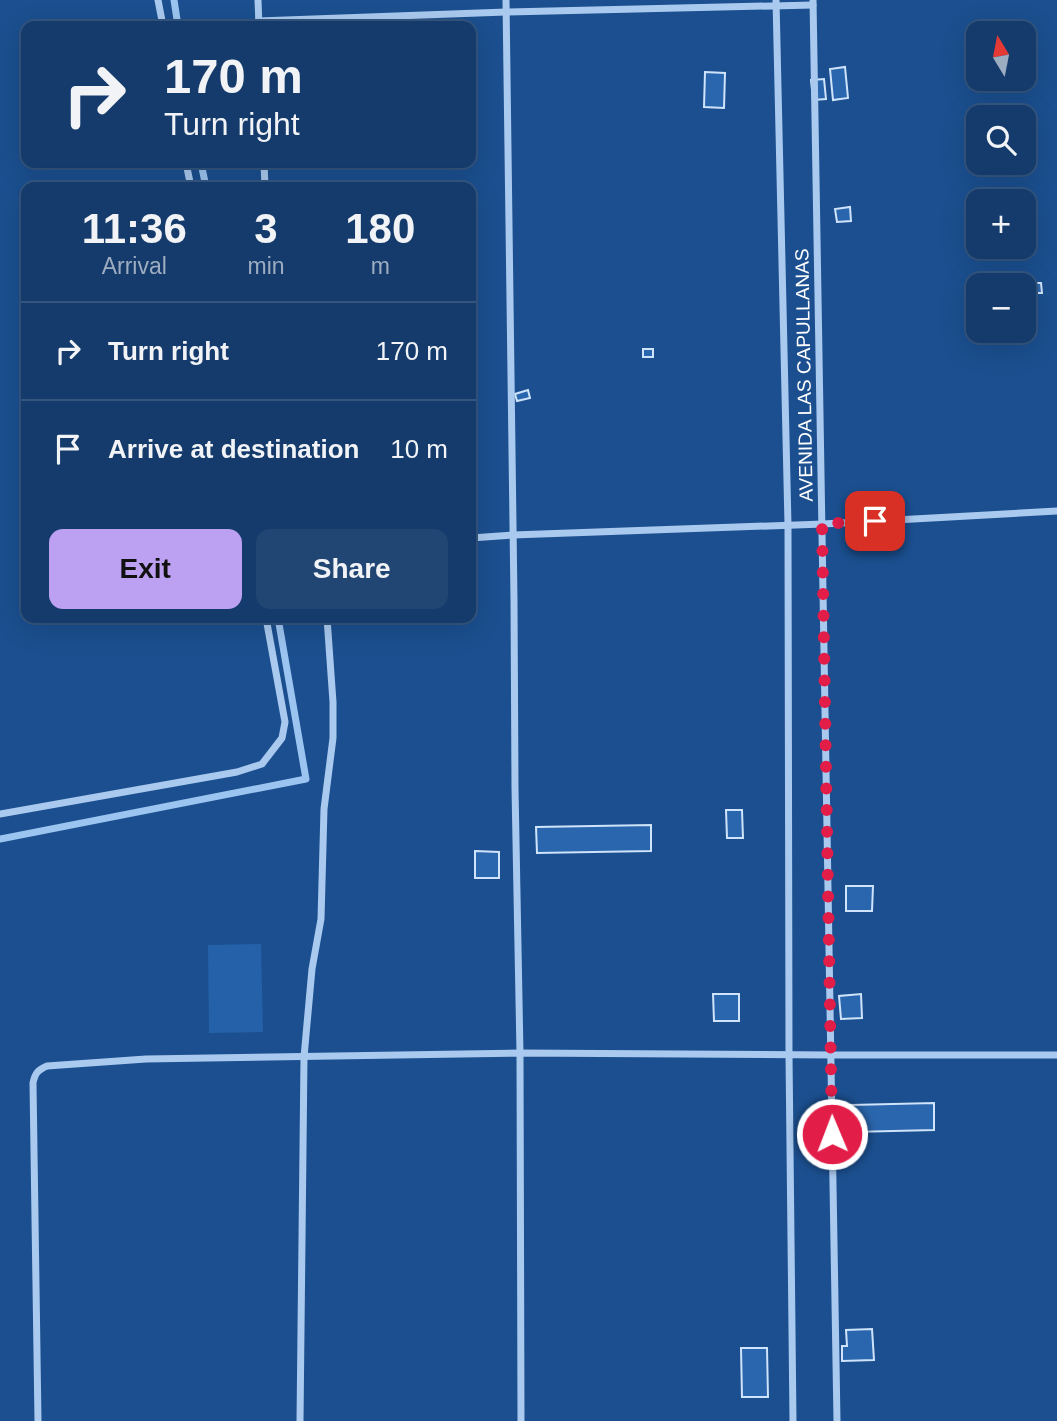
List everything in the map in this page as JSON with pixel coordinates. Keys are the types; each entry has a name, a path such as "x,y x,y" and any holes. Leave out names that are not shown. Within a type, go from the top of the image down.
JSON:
{"street":[{"path":"158,0 162,21"},
{"path":"258,0 259,21"},
{"path":"506,0 520,1053 521,1421"},
{"path":"776,3 788,525 793,1421"},
{"path":"321,21 506,12 813,3"},
{"name":"AVENIDA LAS CAPULLANAS","path":"813,3 837,1421"},
{"path":"476,538 822,524 1057,511"},
{"path":"0,814 237,772 262,764 282,738 285,722 267,623"},
{"path":"300,1421 304,1057 312,969 321,919 324,809 333,738 327,623"},
{"path":"38,1421 33,1083 35,1073 40,1068 146,1059 520,1053 1057,1055"}],"shaded area":[{"path":"261,944 263,1032 209,1033 208,945"}],"building":[{"path":"845,67 848,98 833,100 830,69"},
{"path":"705,72 725,73 724,108 704,107"},
{"path":"824,79 826,99 813,100 811,80"},
{"path":"850,207 851,221 837,222 835,209"},
{"path":"1036,283 1041,283 1042,293 1036,293"},
{"path":"643,349 653,349 653,357 643,357"},
{"path":"528,390 530,398 517,401 515,394"},
{"path":"726,810 742,810 743,838 727,838"},
{"path":"651,825 651,851 537,853 536,827"},
{"path":"475,851 499,852 499,878 475,878"},
{"path":"846,886 873,886 872,911 846,911"},
{"path":"713,994 739,994 739,1021 714,1021"},
{"path":"861,994 862,1018 841,1019 839,996"},
{"path":"934,1103 934,1130 852,1132 851,1105"},
{"path":"872,1329 874,1360 842,1361 842,1346 847,1346 846,1330"},
{"path":"741,1348 767,1348 768,1397 742,1397"}],"waterway":[{"path":"174,0 177,21"},
{"path":"202,168 205,182"},
{"path":"0,839 306,779 279,623"}],"route":[{"path":"832,1134 822,524 875,521"}]}
